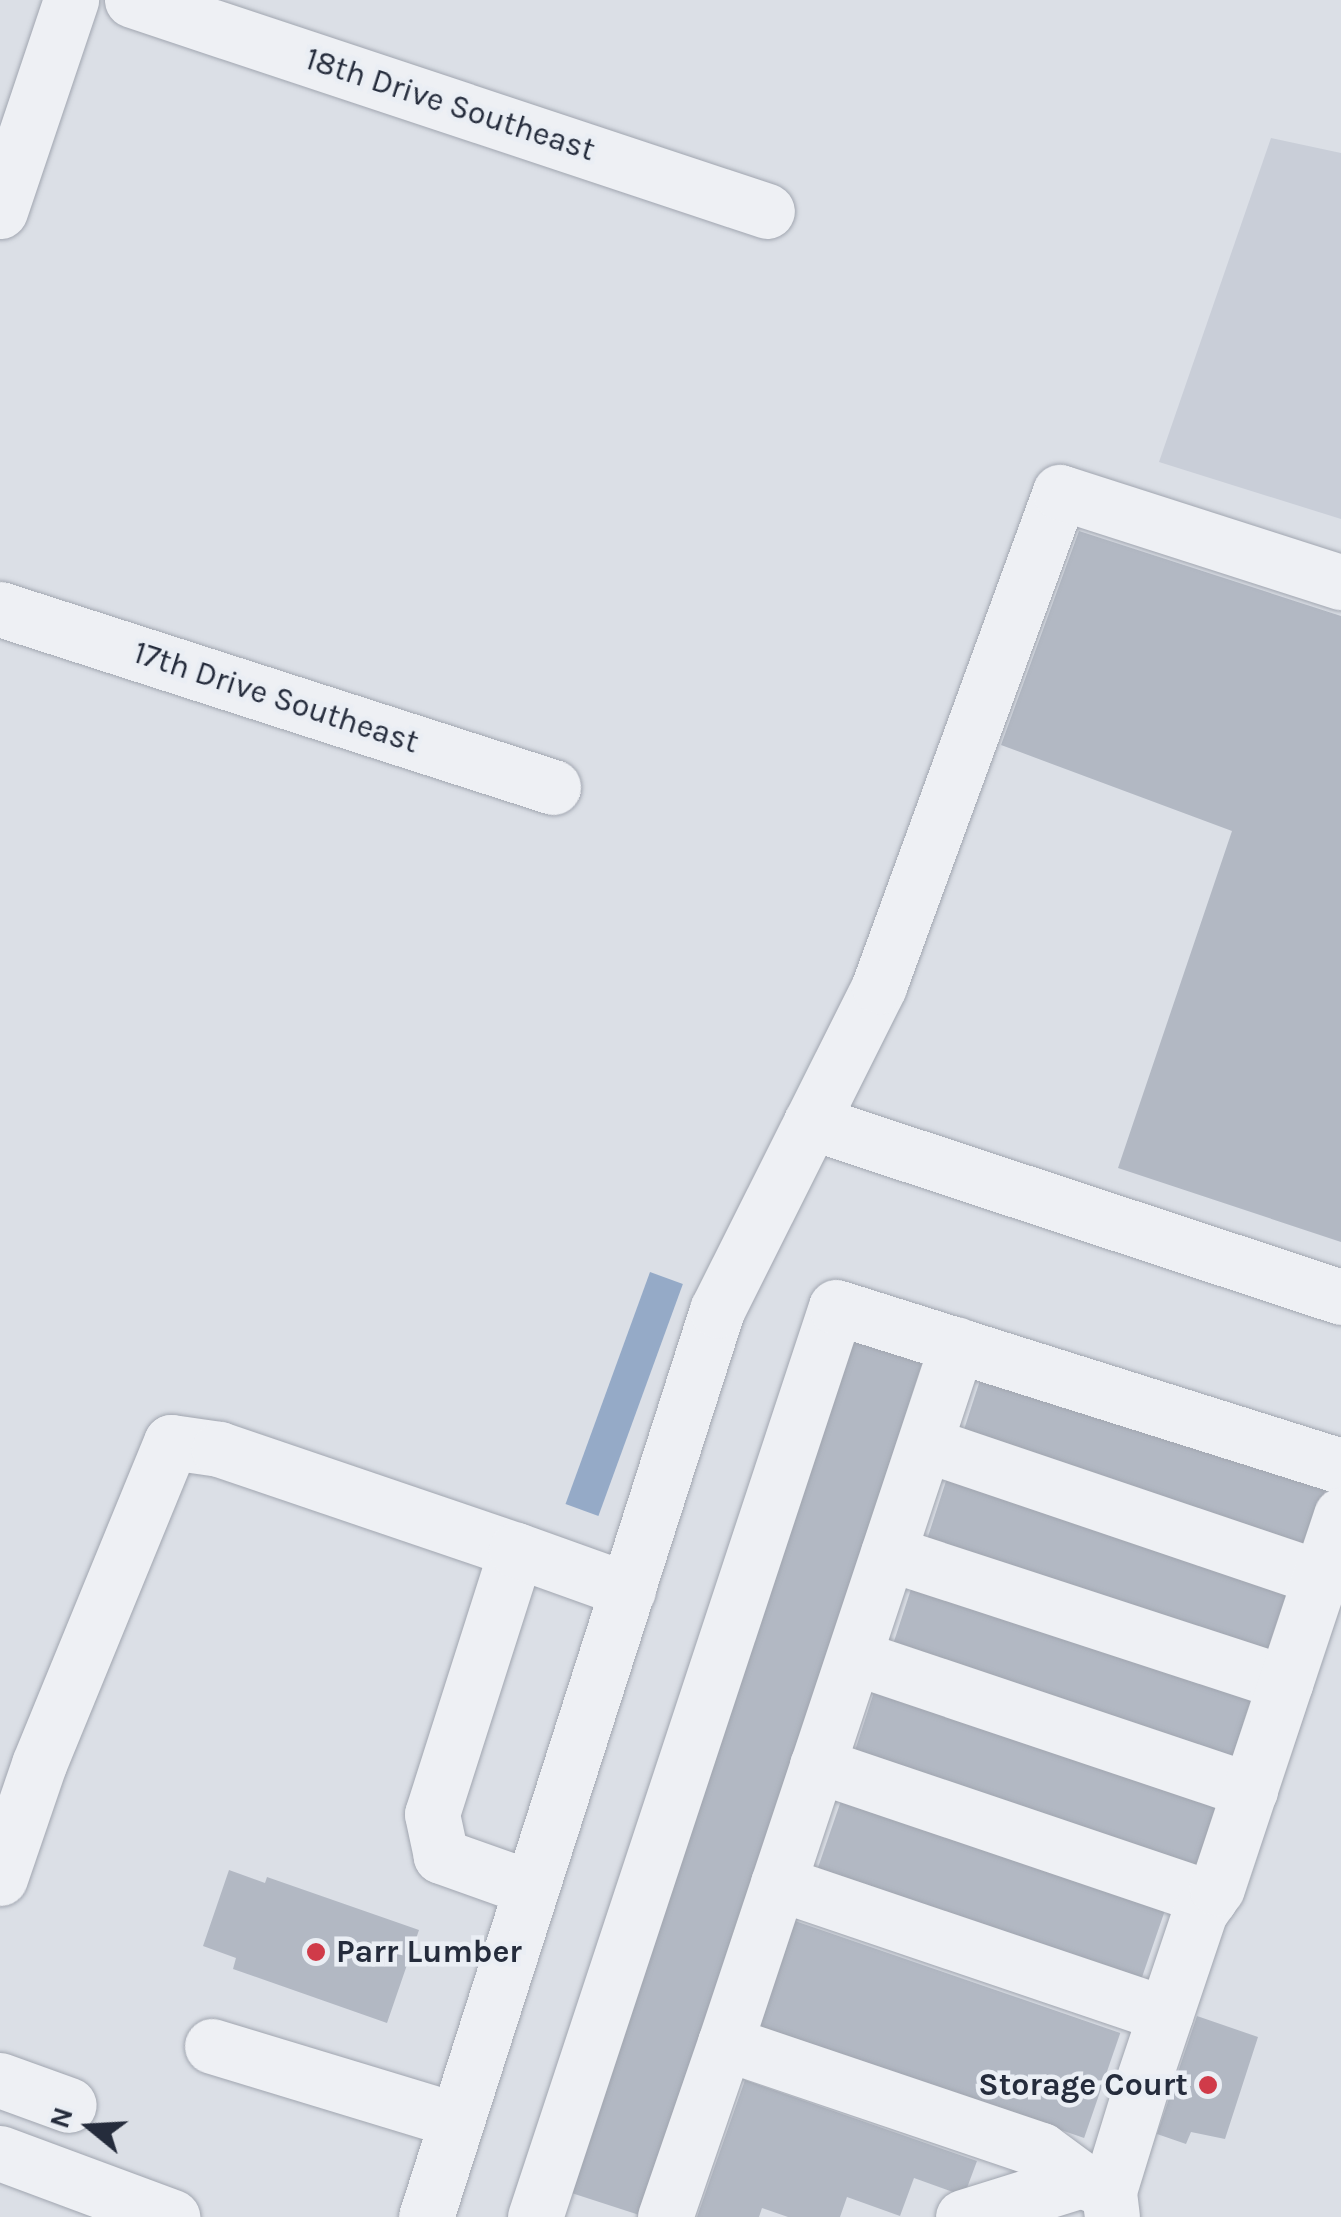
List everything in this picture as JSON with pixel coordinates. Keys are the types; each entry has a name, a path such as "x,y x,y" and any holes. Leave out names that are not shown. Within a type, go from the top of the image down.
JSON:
{"street":[{"path":"0,211 71,0"},
{"name":"18th Drive Southeast","path":"132,0 767,211"},
{"path":"426,2217 717,1310 878,986 1060,492 1341,582"},
{"name":"17th Drive Southeast","path":"0,609 553,787"},
{"path":"810,1122 1341,1297"},
{"path":"535,2217 836,1306 1341,1466"},
{"path":"665,2217 957,1345"},
{"path":"0,1878 39,1764 171,1442 219,1448 628,1590"},
{"path":"924,1444 1320,1578"},
{"path":"1101,2196 1250,1790 1341,1515"},
{"path":"516,1550 432,1814 440,1856 532,1888"},
{"path":"888,1553 1285,1684"},
{"path":"854,1657 1250,1790"},
{"path":"817,1765 1210,1898"},
{"path":"778,1883 1165,2014"},
{"path":"729,2028 1041,2150 1101,2196"},
{"path":"212,2046 456,2120"},
{"path":"0,2080 68,2106"},
{"path":"0,2153 172,2217"},
{"path":"963,2217 1101,2196"}],"shaded area":[{"path":"1271,138 1341,153 1341,519 1159,462"}],"water":[{"path":"650,1272 683,1284 598,1516 566,1504"}],"building":[{"path":"1079,531 1341,616 1341,1242 1118,1168 1232,831 1001,745"},
{"path":"849,1339 922,1363 645,2217 572,2193"},
{"path":"984,1368 1328,1480 1307,1545 963,1433"},
{"path":"948,1475 1291,1587 1270,1653 926,1542"},
{"path":"913,1583 1257,1695 1237,1759 892,1647"},
{"path":"875,1689 1219,1801 1198,1866 854,1754"},
{"path":"843,1795 1166,1906 1141,1979 818,1868"},
{"name":"Parr Lumber","path":"229,1870 265,1883 267,1877 419,1930 387,2023 233,1969 236,1958 203,1946"},
{"path":"795,1921 1120,2033 1084,2138 759,2026"},
{"name":"Storage Court","path":"1197,2016 1258,2037 1225,2139 1191,2132 1186,2144 1157,2134"},
{"path":"745,2080 977,2161 964,2196 914,2178 900,2216 847,2197 840,2217 788,2217 762,2208 759,2217 697,2217"}],"place":[{"name":"Parr Lumber","path":"316,1952"},
{"name":"Storage Court","path":"1208,2085"}]}
